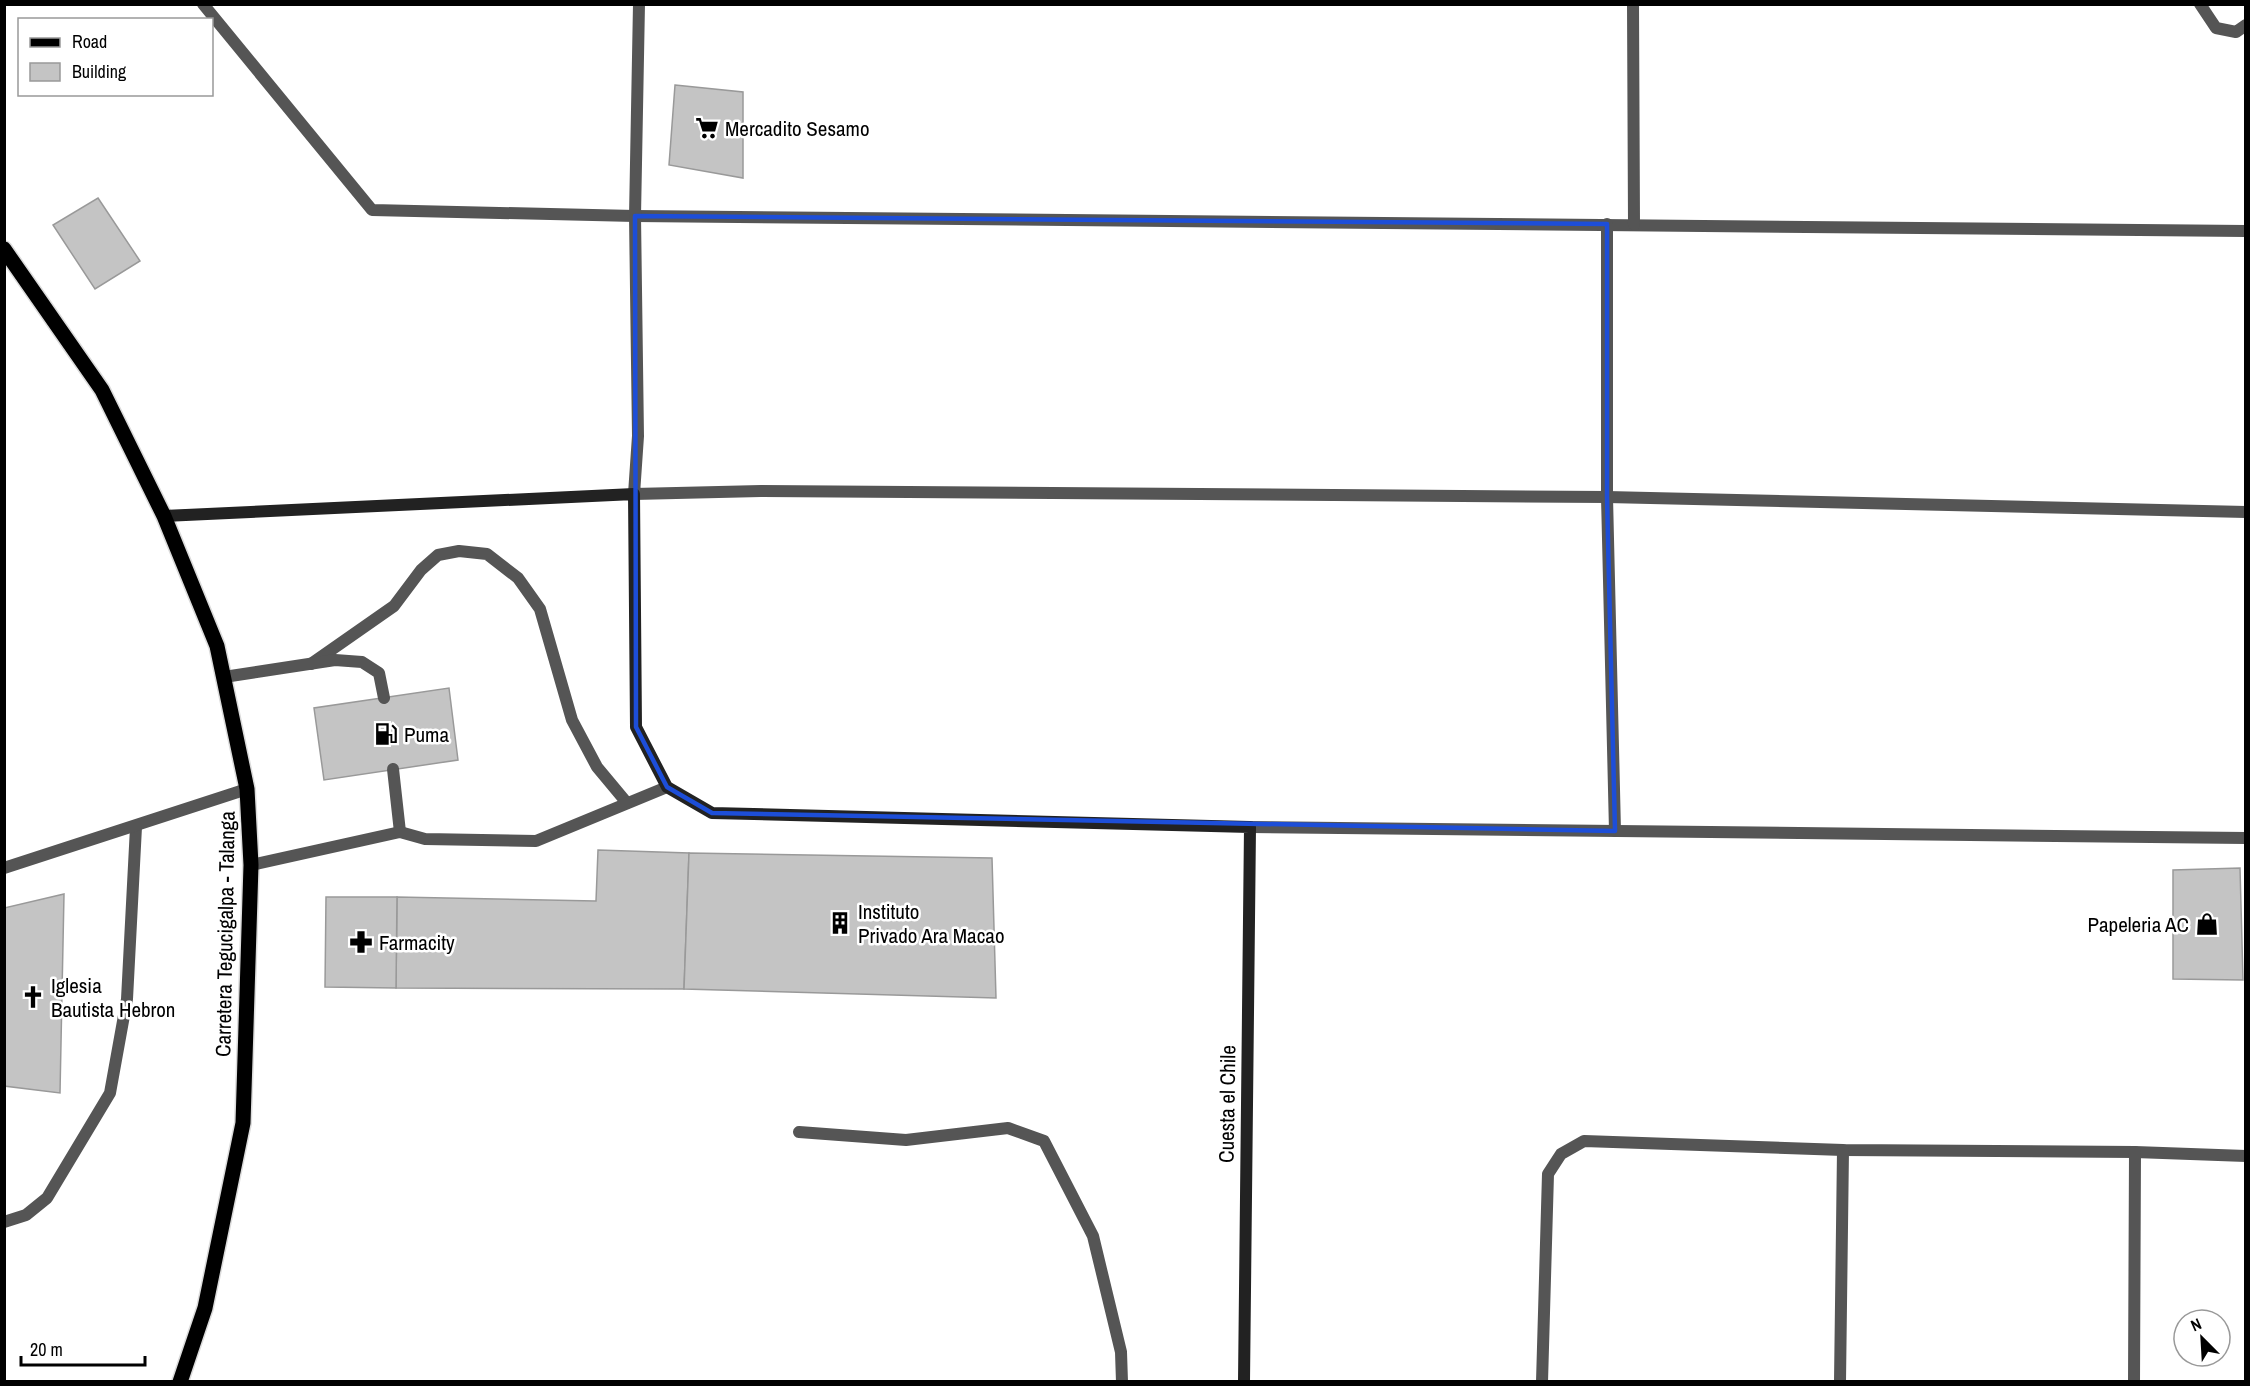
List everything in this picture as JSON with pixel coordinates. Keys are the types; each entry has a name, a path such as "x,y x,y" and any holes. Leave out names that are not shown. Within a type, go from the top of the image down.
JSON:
{"main road":[{"name":"Carretera Tegucigalpa - Talanga","path":"4,249 102,390 164,516 217,646 247,789 251,865 243,1123 205,1308 180,1382"},
{"path":"164,516 634,494 636,727 667,787 712,813 1250,827"},
{"name":"Cuesta el Chile","path":"1244,1382 1250,827"}],"street":[{"path":"203,4 372,210 635,216 2246,231"},
{"path":"639,4 635,216 638,436 634,494 761,491 1607,497 2246,512"},
{"path":"1633,4 1634,224"},
{"path":"2200,4 2216,28 2236,32 2246,25"},
{"path":"1607,224 1607,497 1616,831"},
{"path":"311,664 394,606 422,570 438,555 459,551 487,554 518,579 540,609 572,720 597,767 627,803"},
{"path":"224,677 335,660 362,662 379,673 384,698"},
{"path":"393,770 400,832"},
{"path":"251,865 400,832 425,839 536,841 667,787"},
{"path":"4,868 136,827 247,789"},
{"path":"4,1222 26,1215 47,1198 110,1093 127,999 136,827"},
{"path":"1250,827 2246,838"},
{"path":"799,1132 906,1140 1008,1128 1044,1141 1093,1236 1121,1352 1122,1382"},
{"path":"1542,1382 1548,1174 1561,1154 1584,1141 1843,1150 2135,1152 2246,1156"},
{"path":"1840,1382 1843,1150"},
{"path":"2134,1382 2135,1152"}],"highlighted area":[{"path":"635,216 1607,224 1607,497 1615,831 712,813 667,787 636,727"}],"building":[{"name":"Mercadito Sesamo","path":"675,85 743,92 743,178 669,165"},
{"path":"98,198 140,261 95,289 53,225"},
{"name":"Puma","path":"449,688 458,760 324,780 314,708"},
{"path":"598,850 689,853 684,989 396,988 397,897 596,901"},
{"name":"Instituto Privado Ara Macao","path":"689,853 992,858 996,998 684,989"},
{"name":"Papeleria AC","path":"2240,868 2243,980 2173,979 2173,870"},
{"name":"Iglesia Bautista Hebron","path":"64,894 60,1093 4,1086 4,908"},
{"name":"Farmacity","path":"326,897 397,897 396,988 325,987"}],"place":[{"name":"Mercadito Sesamo","path":"707,128"},
{"name":"Puma","path":"386,734"},
{"name":"Instituto Privado Ara Macao","path":"840,923"},
{"name":"Papeleria AC","path":"2207,924"},
{"name":"Farmacity","path":"361,942"},
{"name":"Iglesia Bautista Hebron","path":"33,997"}]}
